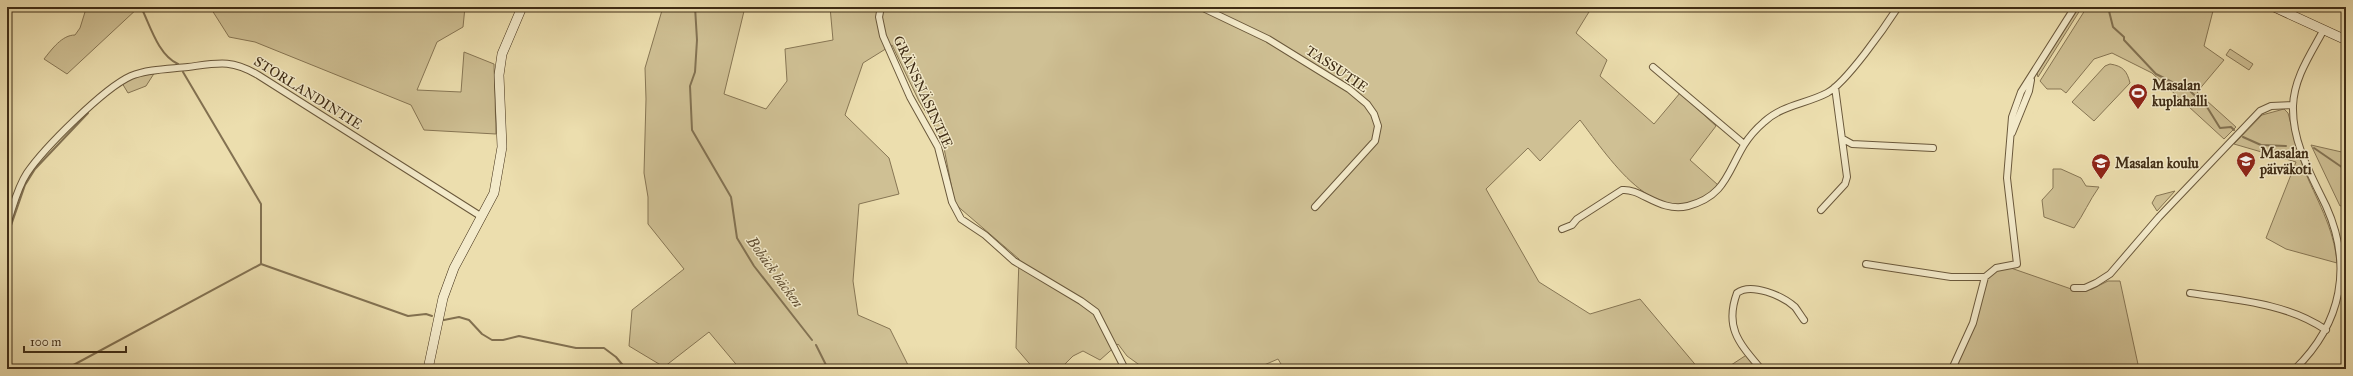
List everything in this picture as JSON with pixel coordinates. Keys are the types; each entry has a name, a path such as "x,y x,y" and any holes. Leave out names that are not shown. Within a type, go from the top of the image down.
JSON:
{"street":[{"path":"428,369 443,298 454,268 494,194 499,172 503,126 499,75 502,54 522,7"},
{"name":"GRÄNSNÄSINTIE","path":"881,7 879,17 883,36 910,97 938,147 952,202 961,219 985,235 1014,261 1081,301 1096,312 1125,369"},
{"name":"TASSUTIE","path":"1201,7 1268,39 1312,66 1349,89 1367,104 1374,114 1378,126 1374,141 1315,207"},
{"path":"1562,229 1572,225 1615,193 1629,189 1653,202 1668,206 1687,206 1711,197 1719,190 1735,165 1744,144 1764,122 1779,111 1827,93 1835,86 1874,41 1898,7"},
{"path":"1952,369 1973,323 1985,277 1996,268 2017,264 2008,201 2007,178 2010,137 2015,105 2075,7"},
{"path":"2274,7 2323,31 2346,40"},
{"path":"2295,369 2326,330 2332,318 2340,283 2341,266 2338,240 2302,152 2294,121 2293,105 2300,71 2323,31"},
{"name":"STORLANDINTIE","path":"7,224 20,187 31,169 82,114 120,83 133,76 151,71 225,63 241,65 258,75 482,217"},
{"path":"1653,67 1744,144"},
{"path":"1821,210 1845,184 1847,178 1835,86"},
{"path":"2074,288 2085,288 2096,284 2110,274 2159,217 2260,111 2271,106 2293,105"},
{"path":"1843,139 1852,144 1933,148"},
{"path":"1866,264 1952,277 1985,277"},
{"path":"1762,369 1742,346 1735,334 1732,312 1737,293 1748,288 1762,289 1794,307 1804,320"},
{"path":"2190,293 2267,305 2307,319 2326,330"},
{"path":"2301,363 2306,369"}],"shaded area":[{"path":"81,7 139,7 67,74 44,59 58,43 66,37 75,35 80,28 85,12"},
{"path":"210,7 465,7 463,27 437,42 417,90 461,92 464,52 494,64 496,134 424,130 411,105 255,42 229,37"},
{"path":"663,7 745,7 724,94 766,109 787,81 785,49 833,40 830,7 1592,7 1576,33 1607,60 1600,76 1654,124 1680,93 1716,126 1690,160 1718,185 1697,200 1677,205 1658,200 1640,189 1623,173 1580,120 1540,161 1528,148 1486,189 1539,282 1590,314 1640,299 1699,369 1284,369 1278,359 1255,369 1145,369 1127,356 1118,344 1100,360 1083,351 1073,356 1060,369 1034,369 1016,348 1019,259 955,204 942,138 919,101 892,45 863,63 845,115 889,158 899,194 859,204 853,281 858,315 890,329 910,369 740,369 709,332 664,367 629,346 632,310 684,269 648,224 648,197 644,173 646,99 645,68"},
{"path":"2078,7 2082,7 2038,77 2037,73"},
{"path":"2087,7 2214,7 2204,46 2224,60 2197,92 2236,127 2224,139 2152,73 2112,53 2094,59 2066,93 2061,89 2047,89 2040,81"},
{"path":"2230,49 2253,64 2249,70 2226,55"},
{"path":"2110,64 2118,66 2124,70 2130,83 2094,121 2072,102 2105,66"},
{"path":"155,72 146,86 128,93 122,83 132,78"},
{"path":"2284,109 2288,113 2303,167 2328,225 2337,263 2286,249 2266,238 2296,162 2234,144 2262,115"},
{"path":"2311,145 2346,153 2346,204 2340,206"},
{"path":"2053,169 2061,169 2081,178 2086,186 2099,187 2074,228 2044,217 2042,200 2053,188"},
{"path":"2175,191 2157,211 2152,203 2156,196"},
{"path":"2008,267 2077,291 2092,289 2108,281 2120,281 2139,369 1952,369 1973,323 1985,277 1996,268"},
{"path":"1748,354 1761,369 1725,369"}],"waterway":[{"path":"141,7 151,31 160,47 171,60 178,64"},
{"name":"Bobäck bäcken","path":"695,7 697,40 695,72 690,86 692,130 731,197 737,238 754,266 812,340"},
{"path":"2108,7 2113,27 2124,37 2124,40 2156,74 2190,91 2207,107 2220,128 2231,127 2234,130"},
{"path":"183,72 261,204 261,264"},
{"path":"7,237 25,185 35,169 88,113"},
{"path":"2243,137 2261,145 2286,146"},
{"path":"2314,148 2346,170"},
{"path":"66,369 261,264 408,316 426,314 432,316"},
{"path":"444,320 459,317 469,320 482,334 492,340 503,340 519,336 576,348 604,348 616,357 626,369"},
{"name":"Bobäck bäcken","path":"816,345 828,369"}],"place":[{"name":"Masalan kuplahalli","path":"2138,110"},
{"name":"Masalan päiväkoti","path":"2246,178"},
{"name":"Masalan koulu","path":"2101,180"}]}
